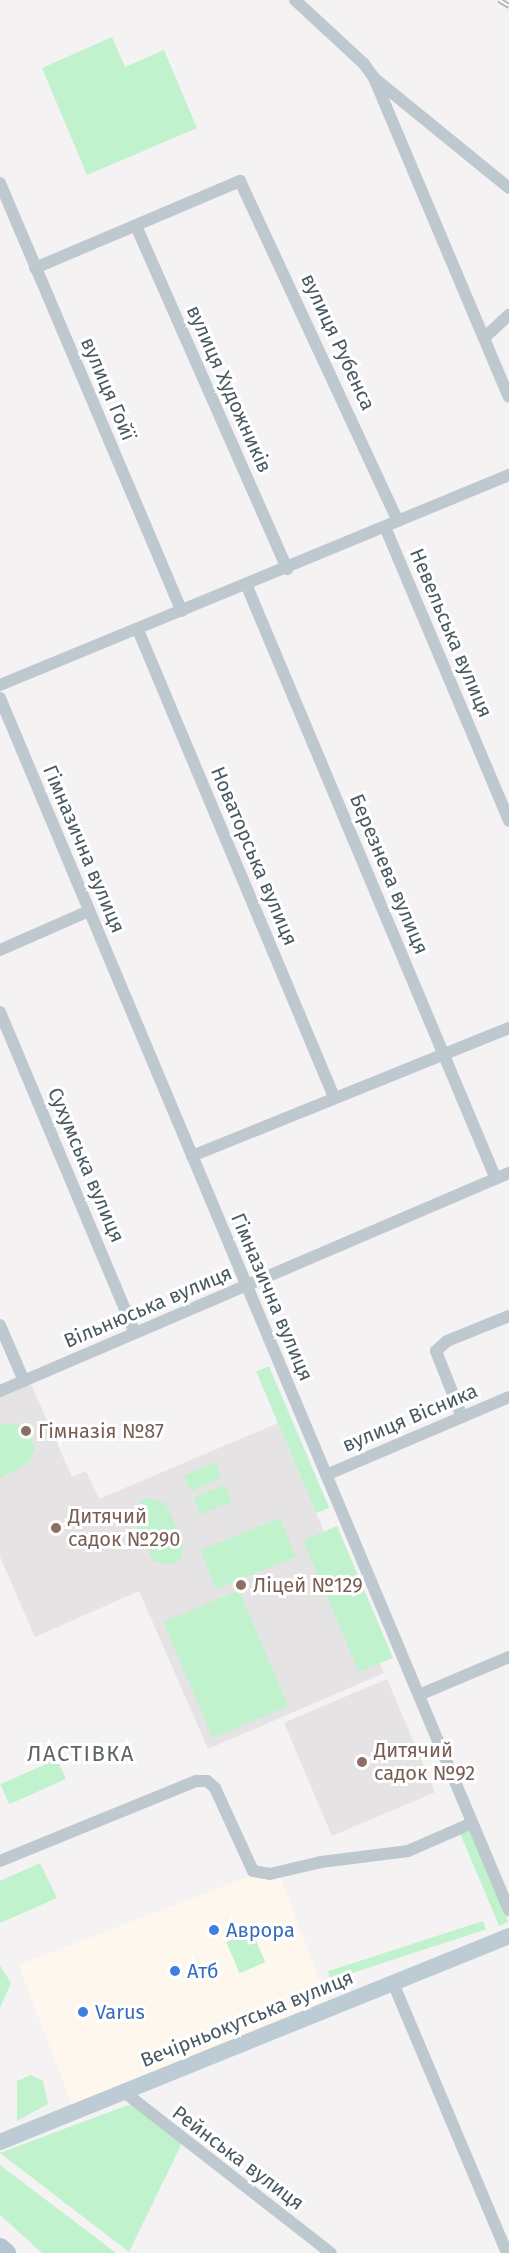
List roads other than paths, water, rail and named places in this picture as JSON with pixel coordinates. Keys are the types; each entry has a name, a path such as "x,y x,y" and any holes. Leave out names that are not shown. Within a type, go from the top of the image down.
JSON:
{"main road":[{"path":"0,2248 6,2253"}],"street":[{"path":"294,0 364,64 374,78 509,397"},
{"path":"374,78 509,189"},
{"name":"вулиця Рубенса","path":"136,226 240,181 398,521"},
{"name":"вулиця Гойї","path":"0,183 182,611"},
{"path":"35,268 136,226"},
{"name":"вулиця Художників","path":"136,226 287,569"},
{"path":"484,338 509,315"},
{"path":"0,685 287,569 509,475"},
{"name":"Невельська вулиця","path":"385,527 509,821"},
{"name":"Березнева вулиця","path":"246,584 496,1179"},
{"name":"Новаторська вулиця","path":"138,630 334,1098"},
{"name":"Гімназична вулиця","path":"0,698 509,1910"},
{"path":"0,950 89,911"},
{"name":"Сухумська вулиця","path":"0,1012 135,1334"},
{"path":"192,1156 509,1028"},
{"name":"Вільнюська вулиця","path":"0,1391 509,1173"},
{"path":"462,1417 436,1351 447,1341 509,1316"},
{"path":"0,1325 24,1381"},
{"name":"вулиця Вісника","path":"326,1475 509,1397"},
{"path":"419,1695 509,1657"},
{"path":"0,1861 196,1782 207,1781 215,1788 253,1871 270,1874 321,1862 408,1851 472,1823"},
{"name":"Вечірньокутська вулиця","path":"0,2142 509,1936"},
{"path":"393,1983 507,2253"},
{"name":"Рейнська вулиця","path":"124,2092 331,2253"}],"railway":[{"path":"499,0 509,6"}],"place":[{"name":"Гімназія №87","path":"26,1431"},
{"name":"Дитячий садок №290","path":"56,1528"},
{"name":"Ліцей №129","path":"241,1585"},
{"name":"Дитячий садок №92","path":"362,1762"},
{"name":"Аврора","path":"214,1930"},
{"name":"Атб","path":"175,1971"},
{"name":"Varus","path":"83,2012"}],"district":[{"name":"ЛАСТІВКА","path":"81,1754"}]}
